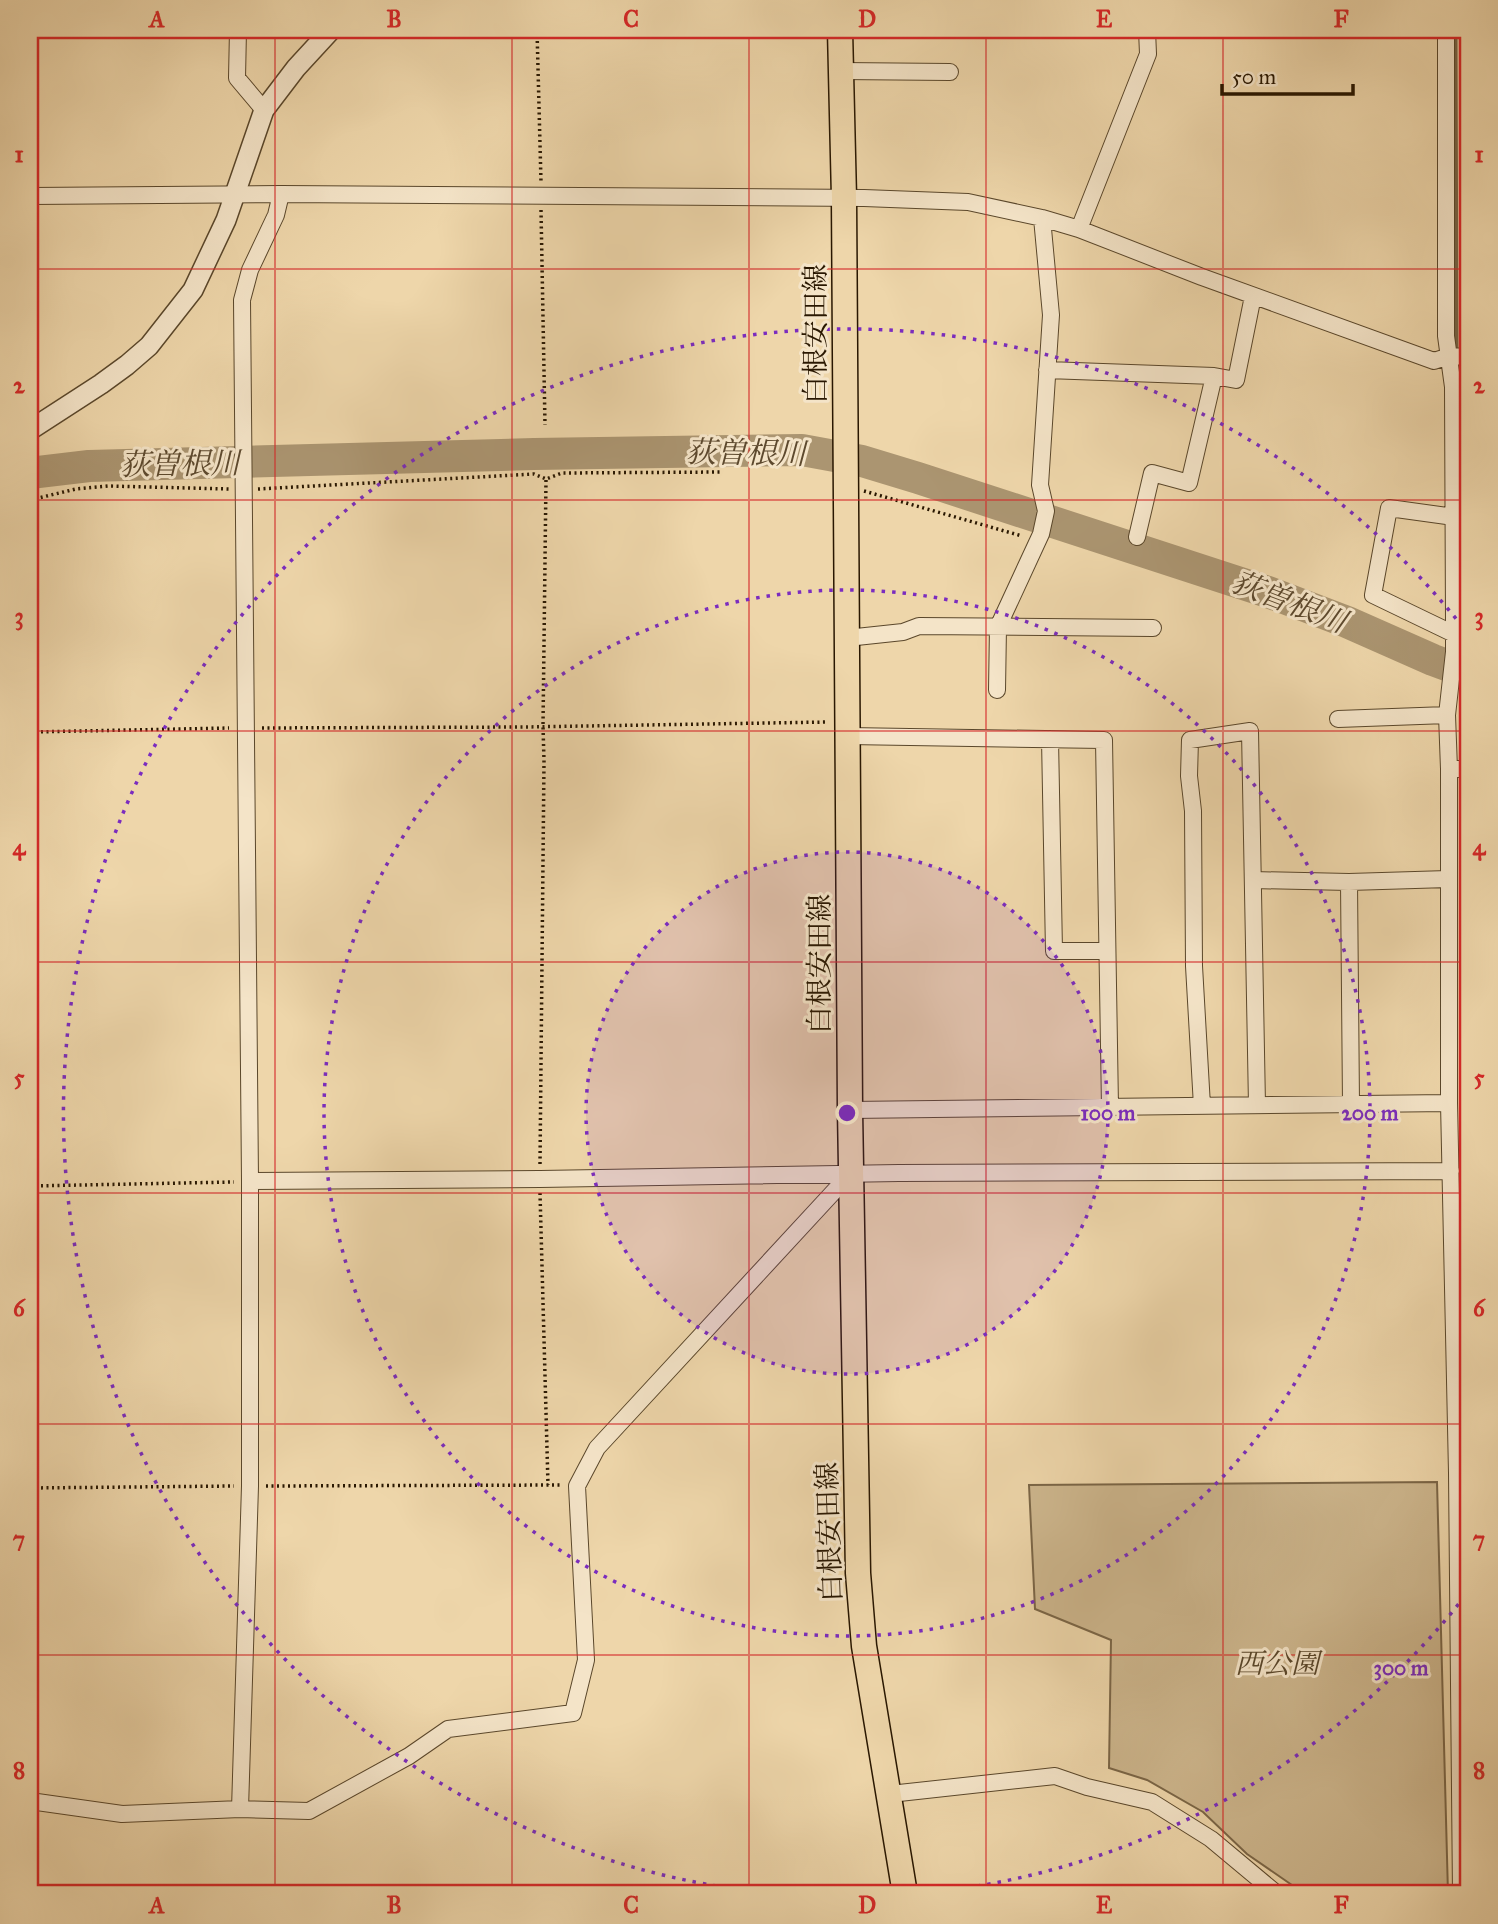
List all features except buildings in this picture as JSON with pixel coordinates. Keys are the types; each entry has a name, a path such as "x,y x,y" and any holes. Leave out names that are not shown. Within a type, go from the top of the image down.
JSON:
{"main road":[{"name":"白根安田線","path":"841,30 849,1110 859,1573 864,1646 905,1894"}],"street":[{"path":"238,30 237,78 264,110"},
{"path":"30,430 101,384 149,346 193,290 226,220 264,110 296,68 331,30"},
{"path":"1079,229 1148,54 1147,30"},
{"path":"1446,30 1446,336 1461,461 1454,517 1461,555 1461,655 1447,715 1449,1103 1457,1473 1461,1894"},
{"path":"841,71 950,72"},
{"path":"240,1809 250,1486 242,300 250,270 276,215 281,194"},
{"path":"30,197 281,194 844,198 968,202 1079,229 1253,296 1434,361 1449,356 1468,357"},
{"path":"997,690 998,627 1040,538 1046,512 1040,485 1051,314 1042,218"},
{"path":"1047,370 1214,376 1236,380 1253,296"},
{"path":"1137,537 1152,473 1189,482 1214,376"},
{"path":"1454,517 1389,508 1373,595 1459,624"},
{"path":"847,638 903,632 919,626 1153,628"},
{"path":"1338,719 1447,715"},
{"path":"848,729 1104,740 1110,1107"},
{"path":"1202,1106 1194,965 1190,740 1250,731 1257,1105"},
{"path":"1050,739 1054,951 1107,951"},
{"path":"1449,769 1468,769"},
{"path":"1252,880 1349,882 1448,879"},
{"path":"1349,882 1351,1104"},
{"path":"849,1110 1449,1103"},
{"path":"250,1181 850,1173 1451,1171"},
{"path":"30,1801 122,1814 240,1809 309,1811 409,1756 448,1729 573,1713 586,1660 577,1486 597,1447 850,1173"},
{"path":"890,1800 1055,1776 1087,1787 1152,1802 1211,1839 1276,1894"}],"path":[{"path":"537,30 545,425"},
{"path":"30,500 76,489 108,486 243,485 534,474 546,479 562,473 723,472"},
{"path":"30,1488 548,1485 540,1179 546,479"},
{"path":"846,485 1040,538"},
{"path":"30,732 542,726 848,729"},
{"path":"30,1186 250,1181"}],"green space":[{"name":"西公園","path":"1437,1482 1448,1894 1305,1894 1247,1854 1203,1812 1147,1780 1109,1768 1111,1640 1035,1609 1029,1485"}],"waterway":[{"path":"1455,30 1456,356"},
{"name":"荻曽根川","path":"30,473 89,466 802,450 862,461 918,478 1268,592 1468,673"},
{"path":"1461,547 1465,671"}]}
